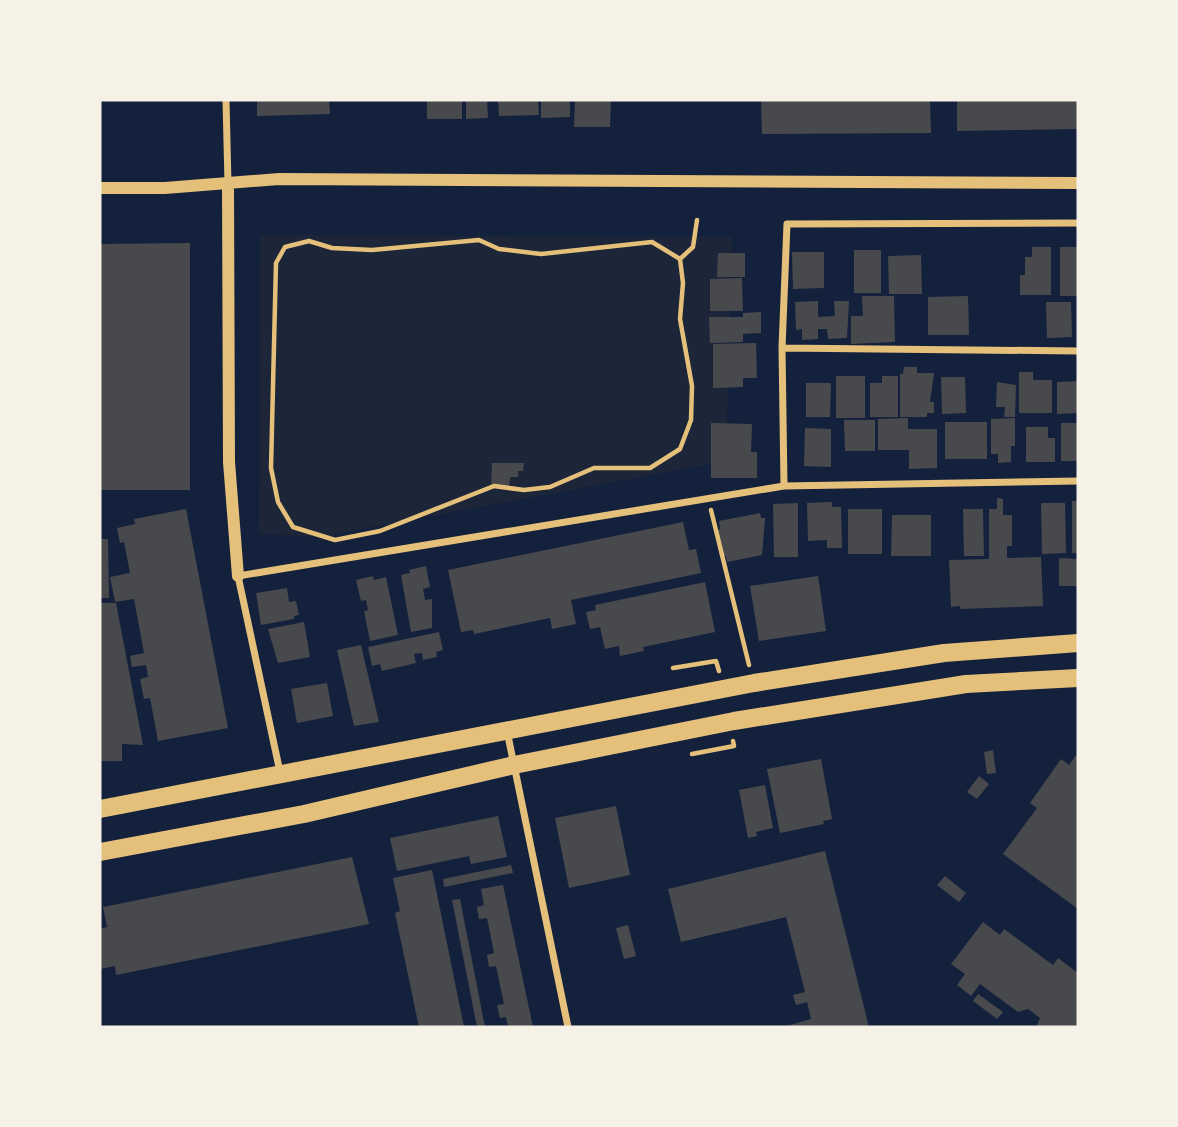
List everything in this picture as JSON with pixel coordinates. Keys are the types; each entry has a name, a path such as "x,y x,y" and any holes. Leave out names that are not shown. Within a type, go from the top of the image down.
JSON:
{"highway":[{"path":"100,808 754,683 944,653 1078,643"},
{"path":"100,852 303,814 514,765 734,721 966,684 1078,678"}],"street":[{"path":"226,100 229,462 238,576 280,772"},
{"path":"100,188 165,188 279,179 1078,183"},
{"path":"784,485 782,348 787,224 1078,223"},
{"path":"782,348 1078,351"},
{"path":"238,576 784,485 1078,481"},
{"path":"507,731 568,1027"}],"path":[{"path":"680,259 693,247 698,220"},
{"path":"479,240 499,249 541,254 621,243 652,242 680,259 683,283 680,319 692,386 691,420 680,449 650,468 594,468 550,487 524,490 494,486 380,531 346,538 335,540 293,527 278,502 271,468 276,263 285,247 309,241 332,248 372,250 479,240"},
{"path":"708,498 754,683"},
{"path":"673,668 716,660"},
{"path":"692,754 734,746"}],"shaded area":[{"path":"260,235 732,237 726,461 319,537 259,534"}],"building":[{"path":"257,100 329,100 330,114 257,116"},
{"path":"427,100 462,100 462,119 427,119"},
{"path":"466,100 487,100 488,118 466,119"},
{"path":"498,100 538,100 539,115 499,116"},
{"path":"541,100 570,100 570,117 541,118"},
{"path":"575,100 611,100 610,127 574,127"},
{"path":"761,100 930,100 931,133 762,134"},
{"path":"957,100 1078,100 1078,129 957,131"},
{"path":"190,243 190,490 100,490 100,244"},
{"path":"1032,247 1051,247 1051,295 1020,295 1020,275 1025,275 1025,257 1032,257"},
{"path":"1060,247 1078,247 1078,296 1060,296"},
{"path":"854,250 881,250 881,293 854,293"},
{"path":"792,252 824,252 824,288 793,289"},
{"path":"718,253 745,253 745,277 717,277"},
{"path":"921,255 922,294 889,294 888,256"},
{"path":"742,278 743,311 710,311 710,279"},
{"path":"862,296 894,296 895,342 851,344 851,316 863,316"},
{"path":"968,296 969,335 928,335 928,297"},
{"path":"818,301 818,317 835,316 834,301 849,301 847,338 828,339 827,329 818,329 818,339 802,340 802,329 796,330 795,302"},
{"path":"1046,302 1071,302 1072,337 1047,338"},
{"path":"761,312 761,333 743,334 743,342 710,343 709,317 743,317 743,313"},
{"path":"756,343 757,378 743,378 743,387 713,388 713,344"},
{"path":"904,367 917,367 917,373 934,373 930,402 934,402 934,413 927,413 927,417 900,417 900,374 903,374"},
{"path":"1019,372 1033,372 1033,380 1052,380 1052,413 1019,413"},
{"path":"836,376 865,376 865,418 836,418"},
{"path":"882,376 898,376 898,417 870,417 870,383 882,383"},
{"path":"941,377 965,377 966,413 942,414"},
{"path":"1078,381 1078,413 1057,414 1057,382"},
{"path":"997,382 1016,385 1015,417 1004,417 1005,407 996,407"},
{"path":"806,383 831,383 830,417 806,417"},
{"path":"908,418 908,429 937,429 937,468 909,469 909,450 878,450 878,419"},
{"path":"1015,418 1015,446 1011,446 1011,462 998,463 998,454 991,454 991,419"},
{"path":"844,420 875,420 875,451 845,451"},
{"path":"945,422 987,422 987,459 945,459"},
{"path":"711,423 752,424 751,452 757,452 757,478 711,478"},
{"path":"1061,423 1078,423 1078,461 1061,461"},
{"path":"1026,427 1048,427 1048,438 1055,438 1055,462 1026,462"},
{"path":"805,428 831,429 831,467 804,466"},
{"path":"492,463 524,463 523,471 518,471 518,477 510,477 509,488 491,488"},
{"path":"997,498 1003,499 1003,515 1012,515 1012,546 1007,546 1007,558 1041,557 1043,606 951,607 949,560 989,559 989,509 997,509"},
{"path":"1072,501 1078,501 1078,553 1072,553"},
{"path":"832,502 832,507 841,507 842,548 827,548 827,540 808,541 807,503"},
{"path":"798,503 798,557 774,557 773,504"},
{"path":"1041,503 1065,503 1066,553 1042,554"},
{"path":"186,509 228,728 158,741 150,698 144,699 140,679 148,677 146,665 132,667 130,656 144,653 134,599 115,602 110,577 130,573 124,542 120,543 117,528 135,524 134,519"},
{"path":"848,509 882,509 882,554 848,554"},
{"path":"963,509 983,509 984,556 964,556"},
{"path":"760,513 761,518 765,518 762,555 727,562 726,556 720,557 715,530 720,529 719,521"},
{"path":"892,515 931,515 931,556 891,556"},
{"path":"683,522 689,550 696,549 701,573 571,600 576,624 552,629 550,618 474,634 473,630 461,632 448,570"},
{"path":"100,539 108,539 109,598 100,598"},
{"path":"1059,558 1078,559 1078,586 1059,586"},
{"path":"426,566 430,587 423,589 425,600 432,599 432,628 411,632 401,575"},
{"path":"373,576 374,580 386,577 398,635 370,641 364,611 368,610 366,600 361,601 356,580"},
{"path":"818,576 826,631 759,641 750,586"},
{"path":"705,582 715,632 643,647 644,651 620,656 619,646 605,649 600,627 590,629 586,612 596,610 595,605"},
{"path":"287,588 289,602 296,601 299,615 294,616 294,619 261,625 256,593"},
{"path":"100,603 116,603 143,745 122,744 122,761 100,761"},
{"path":"304,622 310,657 278,663 268,629"},
{"path":"439,632 443,650 436,652 437,657 423,660 422,653 414,654 416,663 382,671 380,664 372,666 368,647"},
{"path":"361,645 379,722 354,726 337,650"},
{"path":"327,683 333,716 297,723 291,689"},
{"path":"993,750 996,773 987,774 984,752"},
{"path":"1076,755 1078,909 1003,854 1037,808 1030,803 1061,759 1069,765"},
{"path":"821,759 832,819 823,821 824,824 780,833 767,769"},
{"path":"979,776 989,784 977,799 967,792"},
{"path":"765,785 773,828 756,832 757,836 748,838 739,790"},
{"path":"616,806 630,875 569,888 555,818"},
{"path":"498,816 507,857 471,864 469,856 397,871 390,838"},
{"path":"825,851 869,1027 783,1027 811,1019 807,1002 796,1005 793,995 805,992 786,917 681,942 668,889"},
{"path":"352,857 369,924 116,975 115,966 100,969 100,929 107,927 103,907"},
{"path":"511,865 513,873 444,887 443,879"},
{"path":"432,870 464,1027 419,1027 395,913 400,911 393,878"},
{"path":"945,876 966,893 959,902 937,885"},
{"path":"503,885 533,1027 508,1027 506,1017 500,1018 497,1005 504,1004 496,966 489,967 487,955 494,953 487,918 479,919 477,907 484,905 481,889"},
{"path":"460,899 485,1027 477,1027 452,900"},
{"path":"983,922 1000,935 1004,929 1053,965 1058,958 1078,973 1078,1027 1036,1027 1040,1018 1028,1009 1018,1012 980,984 971,996 957,985 965,974 951,964"},
{"path":"628,925 636,956 624,959 616,928"},
{"path":"978,994 1003,1012 997,1019 973,1001"}]}
